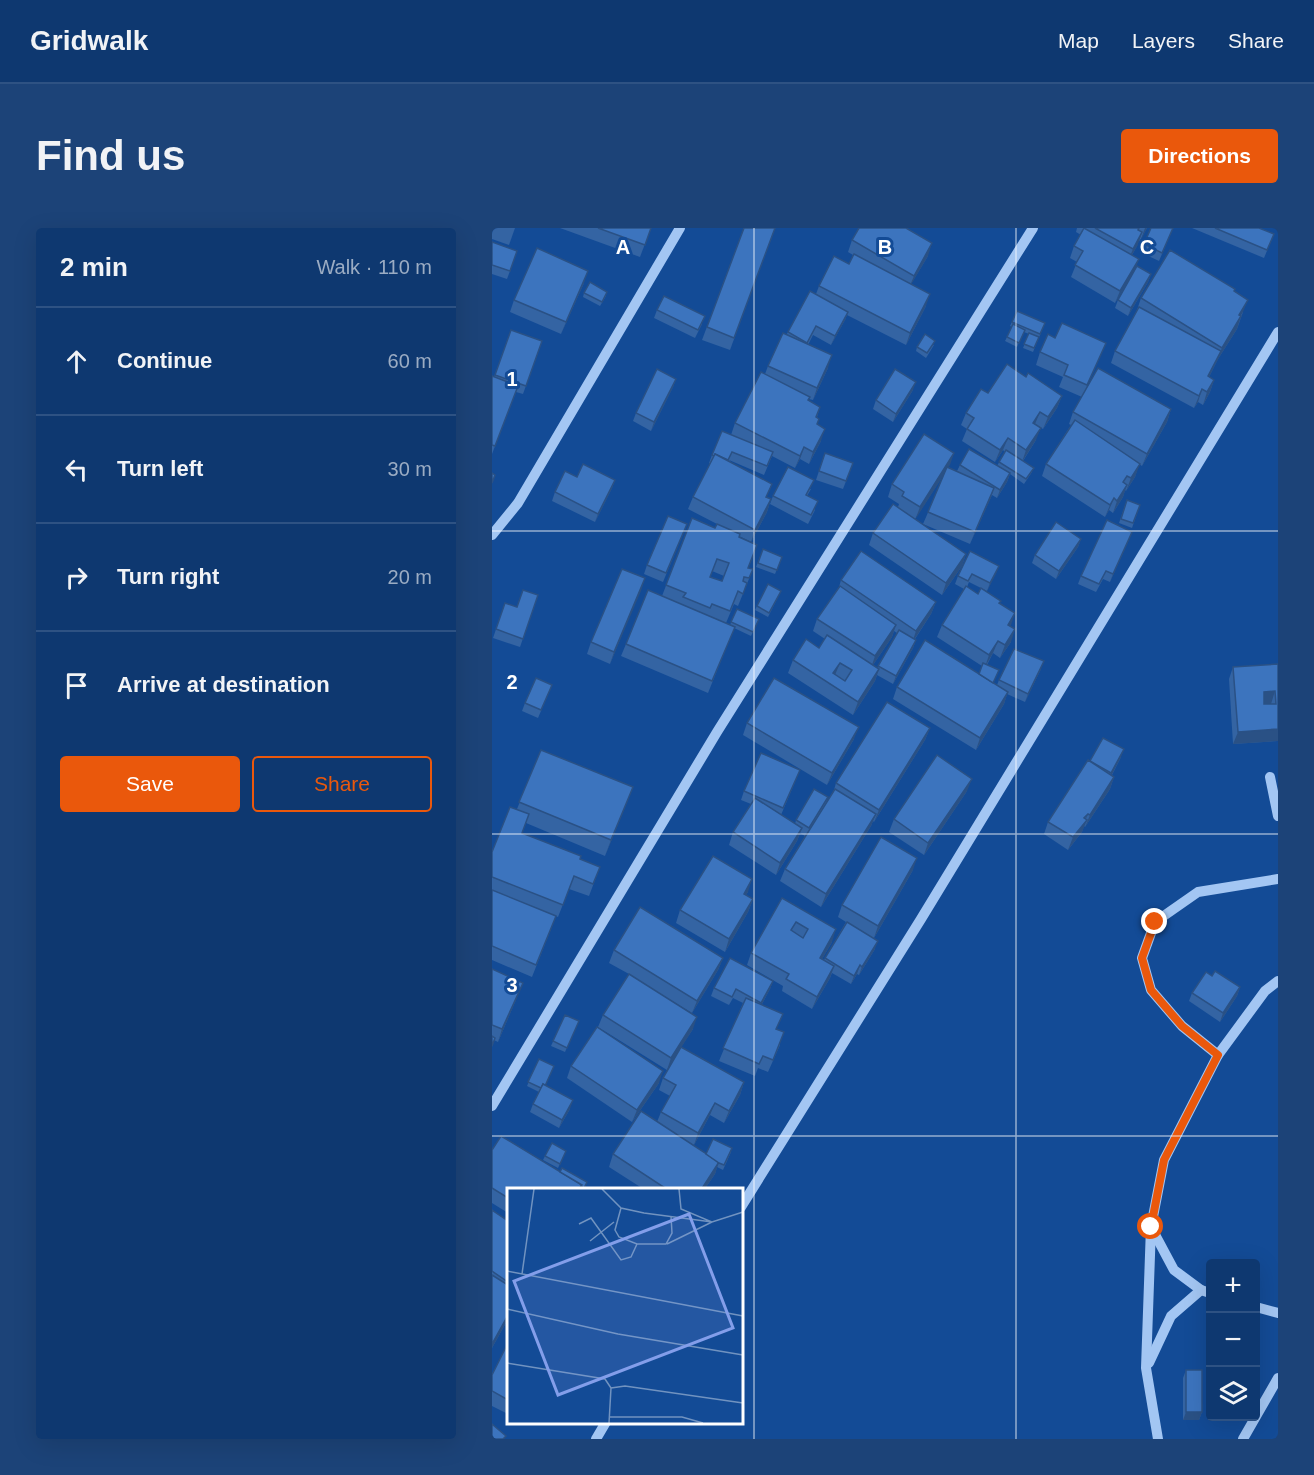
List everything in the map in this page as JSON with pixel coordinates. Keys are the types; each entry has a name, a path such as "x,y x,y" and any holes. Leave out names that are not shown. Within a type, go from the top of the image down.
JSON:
{"street":[{"path":"492,535 518,503 680,228"},
{"path":"492,1106 717,732 1033,228"},
{"path":"742,1205 921,919 1278,332"},
{"path":"1270,777 1278,816"},
{"path":"1218,1055 1182,1026 1151,990 1142,958 1155,922 1198,892 1278,879"},
{"path":"1158,1439 1146,1368 1151,1227 1164,1160 1218,1055 1265,991 1278,981"},
{"path":"1146,1368 1171,1316 1206,1292 1174,1270 1151,1227"},
{"path":"1260,1308 1278,1313"},
{"path":"1243,1439 1278,1378"},
{"path":"596,1439 605,1424"}],"building":[{"path":"598,228 651,228 645,245"},
{"path":"744,228 775,228 734,338 707,327"},
{"path":"859,228 906,228 932,243 914,276 852,240"},
{"path":"1084,228 1139,259 1120,291 1075,265 1083,251 1074,246"},
{"path":"1095,228 1139,228 1138,230 1142,232 1133,249"},
{"path":"1151,228 1173,228 1162,253 1144,244"},
{"path":"1215,228 1259,228 1274,234 1267,250"},
{"path":"492,242 517,251 510,271 492,265"},
{"path":"537,248 588,271 566,322 514,300"},
{"path":"1170,250 1235,289 1234,291 1248,300 1222,348 1141,298"},
{"path":"854,254 930,294 910,333 819,286 834,256 849,264"},
{"path":"1137,266 1151,274 1131,308 1118,300"},
{"path":"590,282 607,292 602,302 584,293"},
{"path":"810,291 848,312 835,336 816,326 807,343 788,332"},
{"path":"664,296 705,316 698,330 657,310"},
{"path":"1139,307 1221,351 1208,376 1214,380 1207,392 1202,389 1199,396 1115,351"},
{"path":"1017,311 1045,323 1040,334 1012,322"},
{"path":"1062,323 1106,343 1087,385 1064,375 1068,365 1040,352 1048,334 1055,338"},
{"path":"1013,324 1025,330 1019,343 1007,337"},
{"path":"511,330 542,341 526,386 495,375"},
{"path":"783,333 832,355 817,388 768,366"},
{"path":"1029,333 1039,337 1034,348 1024,344"},
{"path":"925,334 935,341 927,353 917,347"},
{"path":"1007,364 1026,377 1028,373 1062,396 1048,417 1040,412 1033,423 1041,428 1026,450 1008,438 1000,450 967,429 974,418 966,413 981,389 988,393"},
{"path":"1098,368 1171,409 1147,454 1073,412"},
{"path":"657,369 676,379 654,422 636,413"},
{"path":"895,369 916,382 896,414 876,400"},
{"path":"761,372 810,397 808,400 820,407 816,417 819,419 817,424 825,429 813,452 804,447 800,456 735,423"},
{"path":"492,376 518,386 495,446 492,445"},
{"path":"1075,420 1140,464 1131,478 1127,476 1123,482 1127,485 1117,501 1114,498 1110,505 1046,464"},
{"path":"722,431 773,452 767,466 732,452 728,460 715,454 712,455"},
{"path":"924,434 954,453 920,507 902,496 904,492 892,484"},
{"path":"969,449 1010,473 1000,490 960,465"},
{"path":"1006,450 1034,468 1026,479 999,462"},
{"path":"825,453 853,463 846,481 819,471"},
{"path":"715,454 772,484 766,497 771,499 755,530 693,497"},
{"path":"583,464 615,480 598,514 555,492 565,471 577,477"},
{"path":"788,467 814,480 806,495 818,501 811,515 773,496"},
{"path":"947,467 994,488 975,532 928,512"},
{"path":"1127,500 1140,505 1133,523 1121,519"},
{"path":"893,504 966,554 946,583 873,533"},
{"path":"668,516 687,524 666,573 647,565"},
{"path":"692,518 715,528 717,524 740,534 739,537 757,545 748,568 753,569 749,578 744,577 743,581 747,583 743,594 738,591 730,611 712,604 710,608 683,597 686,593 666,585","holes":["717,559 729,563 722,581 710,577"]},
{"path":"1107,520 1132,532 1113,574 1106,571 1099,584 1081,576"},
{"path":"1056,522 1081,539 1059,571 1035,555"},
{"path":"763,549 782,557 777,570 758,563"},
{"path":"861,551 936,602 916,631 841,580"},
{"path":"970,551 999,566 990,583 972,574 968,581 958,576"},
{"path":"622,569 645,578 614,652 591,642"},
{"path":"768,584 781,591 769,613 757,606"},
{"path":"840,586 896,625 875,656 817,619"},
{"path":"966,586 978,594 981,588 1015,613 1008,625 1015,629 1005,645 998,641 989,655 942,625"},
{"path":"523,590 538,595 523,639 496,629 505,603 517,607"},
{"path":"648,590 735,627 712,681 626,644"},
{"path":"737,609 759,619 753,632 731,622"},
{"path":"899,630 916,640 896,676 878,666"},
{"path":"827,635 879,669 858,702 793,660 806,639 819,648","holes":["840,663 852,670 845,681 833,673"]},
{"path":"925,640 1008,692 980,738 897,687"},
{"path":"1014,649 1044,661 1028,694 999,680"},
{"path":"983,663 999,670 993,683 979,674"},
{"path":"1278,664 1278,729 1238,732 1233,667","holes":["1275,691 1276,704 1264,704 1264,692"]},
{"path":"536,678 552,685 541,710 525,703"},
{"path":"774,678 859,727 832,773 747,723"},
{"path":"887,702 930,728 879,810 836,783"},
{"path":"1103,738 1124,749 1111,773 1090,761"},
{"path":"541,750 633,787 611,840 519,802"},
{"path":"761,753 800,770 783,808 744,791"},
{"path":"937,755 972,779 928,843 894,819"},
{"path":"1088,760 1114,777 1090,815 1084,818 1087,820 1073,837 1048,822"},
{"path":"814,789 828,797 809,828 796,820"},
{"path":"835,789 876,814 826,894 785,869"},
{"path":"755,798 802,828 780,863 733,832"},
{"path":"510,807 529,814 522,833 581,856 580,859 600,867 593,884 574,876 563,905 492,877 492,852"},
{"path":"881,837 917,858 878,926 842,905"},
{"path":"713,856 752,879 744,894 753,899 729,939 680,910"},
{"path":"492,890 556,916 536,965 492,946"},
{"path":"782,898 836,929 820,958 834,966 817,997 786,979 789,974 751,953","holes":["796,922 808,929 803,938 791,930"]},
{"path":"640,907 723,958 697,1001 614,950"},
{"path":"847,922 878,941 854,976 825,958"},
{"path":"730,958 773,981 761,1003 736,989 732,997 714,988"},
{"path":"492,969 523,983 502,1029 492,1025"},
{"path":"1215,971 1240,987 1223,1013 1192,993 1206,972 1212,976"},
{"path":"629,974 697,1017 671,1058 603,1015"},
{"path":"746,998 783,1014 776,1029 784,1032 773,1060 763,1056 759,1064 723,1048"},
{"path":"565,1015 579,1021 567,1048 553,1041"},
{"path":"597,1027 663,1071 637,1110 571,1066"},
{"path":"681,1047 744,1082 729,1111 715,1103 698,1133 661,1112 676,1085 663,1078"},
{"path":"539,1059 554,1066 545,1086 543,1084 541,1088 528,1082"},
{"path":"543,1084 573,1100 562,1120 533,1104"},
{"path":"641,1111 719,1162 702,1188 665,1188 613,1154"},
{"path":"501,1136 582,1185 580,1188 507,1188 507,1197 492,1188 492,1150"},
{"path":"713,1139 732,1148 724,1165 706,1154"},
{"path":"552,1143 566,1151 560,1164 545,1156"},
{"path":"562,1168 587,1182 584,1188 560,1172"},
{"path":"492,1210 507,1220 507,1281 492,1271"},
{"path":"492,1275 507,1284 507,1317 492,1344"},
{"path":"507,1345 507,1399 492,1391 492,1375"},
{"path":"1186,1370 1202,1370 1202,1412 1186,1412"},
{"path":"492,1424 506,1436 503,1439 492,1439"}],"route":[{"path":"1151,1227 1164,1160 1218,1055 1182,1026 1151,990 1142,958 1155,922"}]}
